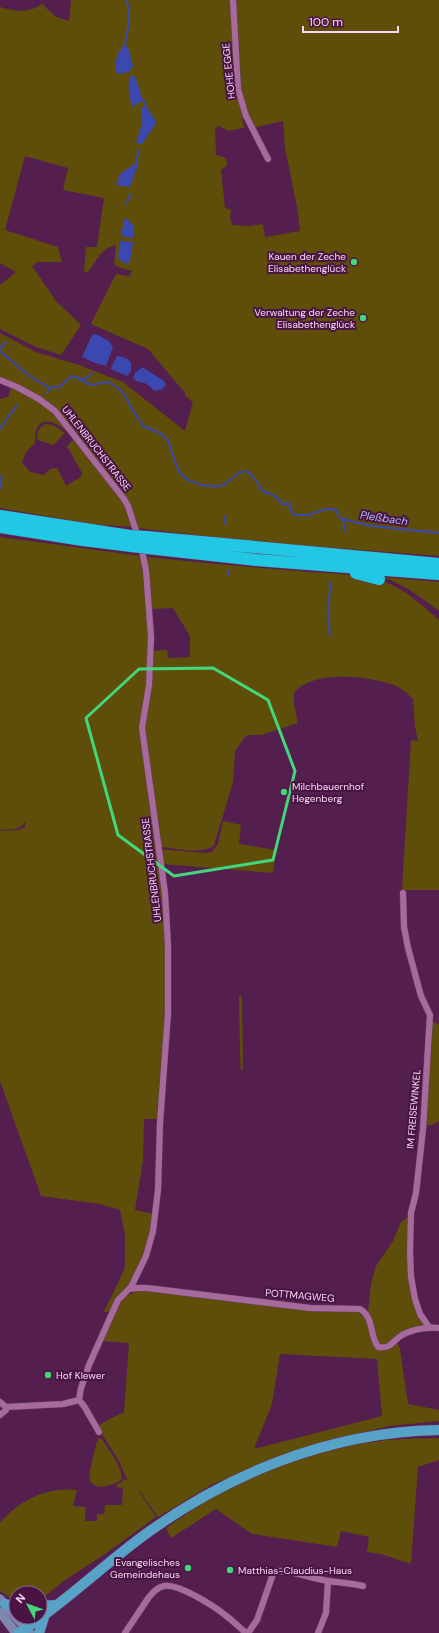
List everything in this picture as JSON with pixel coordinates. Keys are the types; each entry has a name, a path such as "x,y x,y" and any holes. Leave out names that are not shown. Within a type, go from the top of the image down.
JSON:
{"highway":[{"path":"0,516 131,541 249,559 439,574"},
{"path":"0,527 84,540 131,541"},
{"path":"147,543 439,564"},
{"path":"330,566 379,579"}],"main road":[{"path":"48,1608 56,1605 162,1522 200,1498 236,1479 284,1459 342,1442 393,1433 439,1430"},
{"path":"2,1605 25,1632"},
{"path":"2,1605 16,1633"}],"street":[{"name":"HOHE EGGE","path":"233,0 238,89 246,116 268,158"},
{"name":"UHLENBRUCHSTRASSE","path":"0,380 17,387 55,410 114,485 128,506 144,556 146,570 151,637 149,685 142,728 165,893 168,946 168,1000 160,1117 159,1172 156,1211 146,1256 129,1289 118,1300 87,1370 79,1400"},
{"name":"IM FREISEWINKEL","path":"403,893 404,926 408,948 421,996 430,1014 416,1193 411,1213 410,1252 411,1277 415,1299 420,1314 429,1328"},
{"name":"POTTMAGWEG","path":"129,1289 147,1288 310,1308 360,1309 367,1313 374,1341 378,1347 384,1348 393,1344 401,1336 411,1332 429,1328 439,1328"},
{"path":"6,1407 63,1404 79,1400 99,1432"},
{"path":"0,1402 4,1403 6,1407"},
{"path":"0,1416 6,1410 6,1407"},
{"path":"125,1633 149,1597 164,1586 180,1589 225,1614 247,1633 257,1620 273,1574 276,1571 295,1572 328,1581 337,1581 363,1586"},
{"path":"318,1633 326,1613 328,1581"}],"highlighted area":[{"path":"213,668 268,700 295,771 273,860 174,876 118,835 86,718 139,669"}],"shaded area":[{"path":"71,0 231,0 237,89 244,128 228,131 219,126 215,128 216,155 224,157 227,161 227,165 221,170 225,208 231,210 230,218 232,225 249,226 263,224 265,237 300,231 297,207 285,148 283,121 253,128 240,89 235,0 439,0 439,556 246,541 137,528 137,522 126,501 58,412 0,378 0,333 36,352 79,365 123,382 185,431 193,402 185,396 185,393 148,349 91,324 116,274 130,276 132,271 118,267 114,264 116,245 107,248 88,272 84,271 86,247 97,247 104,198 63,190 68,168 25,156 5,230 58,247 62,262 38,262 32,266 56,301 81,325 61,355 36,347 0,329 0,285 16,272 0,263 0,7 21,11 32,9 42,4 56,17 69,21"},
{"path":"125,44 133,66 129,72 119,74 116,72 116,61 120,50"},
{"path":"131,75 135,77 143,100 132,107 129,95"},
{"path":"146,106 155,120 155,125 142,144 136,143 142,124 141,109"},
{"path":"136,163 138,164 130,187 116,185 120,174"},
{"path":"126,218 133,225 134,236 132,238 121,236 124,220"},
{"path":"120,241 133,242 130,261 128,264 121,261 118,257"},
{"path":"96,334 109,341 113,347 106,366 82,357 92,335"},
{"path":"117,356 126,358 131,362 131,371 127,376 111,368"},
{"path":"142,367 164,381 166,384 163,389 155,391 147,384 138,382 133,377 136,371 137,372"},
{"path":"12,386 48,406 67,430 66,431 54,423 44,422 40,424 35,435 35,443 26,452 22,462 30,472 44,475 50,469 57,468 66,486 81,477 82,473 67,446 73,440 124,502 131,527 92,524 0,508 0,399 8,397"},
{"path":"46,424 53,425 65,433 53,445 38,440 37,435 39,430"},
{"path":"0,537 141,556 147,598 148,679 145,703 141,714 142,735 165,907 165,946 167,970 159,1119 144,1119 143,1160 135,1210 154,1214 145,1255 128,1286 108,1312 104,1312 125,1268 125,1234 120,1210 100,1204 41,1196 0,1081 0,831 18,830 25,827 26,821 18,828 0,830"},
{"path":"146,557 364,576 393,585 420,603 439,620 439,890 402,890 411,740 418,741 415,727 413,699 398,687 374,680 344,677 328,678 314,680 303,685 294,693 294,704 298,723 261,735 248,735 244,738 235,751 233,782 214,845 203,850 161,847 144,736 152,651 167,650 168,658 190,657 190,636 173,608 152,609 147,564 148,561"},
{"path":"383,577 439,582 439,611 412,592"},
{"path":"223,821 241,825 239,844 276,850 273,873 162,864 160,849 205,853 212,852 218,844"},
{"path":"239,996 242,997 243,1069 241,1071 240,1056"},
{"path":"432,1023 439,1024 439,1121 432,1125 425,1125"},
{"path":"410,1215 408,1277 416,1314 428,1330 411,1333 397,1342 400,1349 408,1404 439,1410 439,1421 390,1426 328,1440 268,1460 211,1485 158,1517 142,1494 127,1479 119,1461 97,1426 124,1412 129,1343 102,1341 112,1316 121,1302 134,1292 143,1290 368,1313 371,1284 376,1266 393,1241 401,1222","holes":["280,1354 377,1359 382,1416 254,1449 272,1404"]},
{"path":"99,1438 102,1439 115,1459 122,1476 121,1480 114,1484 100,1487 92,1484 89,1478 96,1444"},
{"path":"439,1438 439,1460 418,1467 411,1564 381,1554 367,1552 369,1537 341,1531 337,1547 252,1534 216,1509 171,1538 166,1528 202,1504 227,1490 291,1462 358,1444 395,1439"},
{"path":"124,1479 129,1481 138,1490 156,1517 105,1554 65,1580 48,1594 48,1585 8,1585 8,1596 0,1591 0,1523 8,1515 25,1502 44,1493 77,1490 73,1506 86,1507 85,1521 97,1521 97,1514 104,1514 105,1505 122,1505 123,1488 117,1487 116,1485"}],"waterway":[{"path":"125,44 129,22 127,0"},
{"path":"143,100 146,106"},
{"path":"136,163 139,150"},
{"path":"126,204 131,194"},
{"path":"0,348 6,342"},
{"name":"Pleßbach","path":"0,351 28,375 49,388 61,386 70,377 74,376 91,385 108,382 115,386 124,394 143,426 162,434 168,441 178,470 181,475 192,482 211,486 223,485 240,472 247,472 252,475 263,491 275,497 283,505 289,503 291,511 294,515 308,515 326,509 336,510 340,518 371,526 439,533"},
{"path":"82,379 89,377 92,373"},
{"name":"Pleßbach","path":"47,393 49,388"},
{"path":"0,429 17,405"},
{"path":"0,476 2,479 0,488"},
{"path":"224,516 225,524"},
{"path":"343,519 345,531"},
{"path":"330,635 328,608 331,582"}],"place":[{"name":"Kauen der Zeche Elisabethenglück","path":"354,262"},
{"name":"Verwaltung der Zeche Elisabethenglück","path":"363,318"},
{"name":"Milchbauernhof Hegenberg","path":"284,792"},
{"name":"Hof Klewer","path":"48,1375"},
{"name":"Evangelisches Gemeindehaus","path":"188,1568"},
{"name":"Matthias-Claudius-Haus","path":"230,1570"}]}
